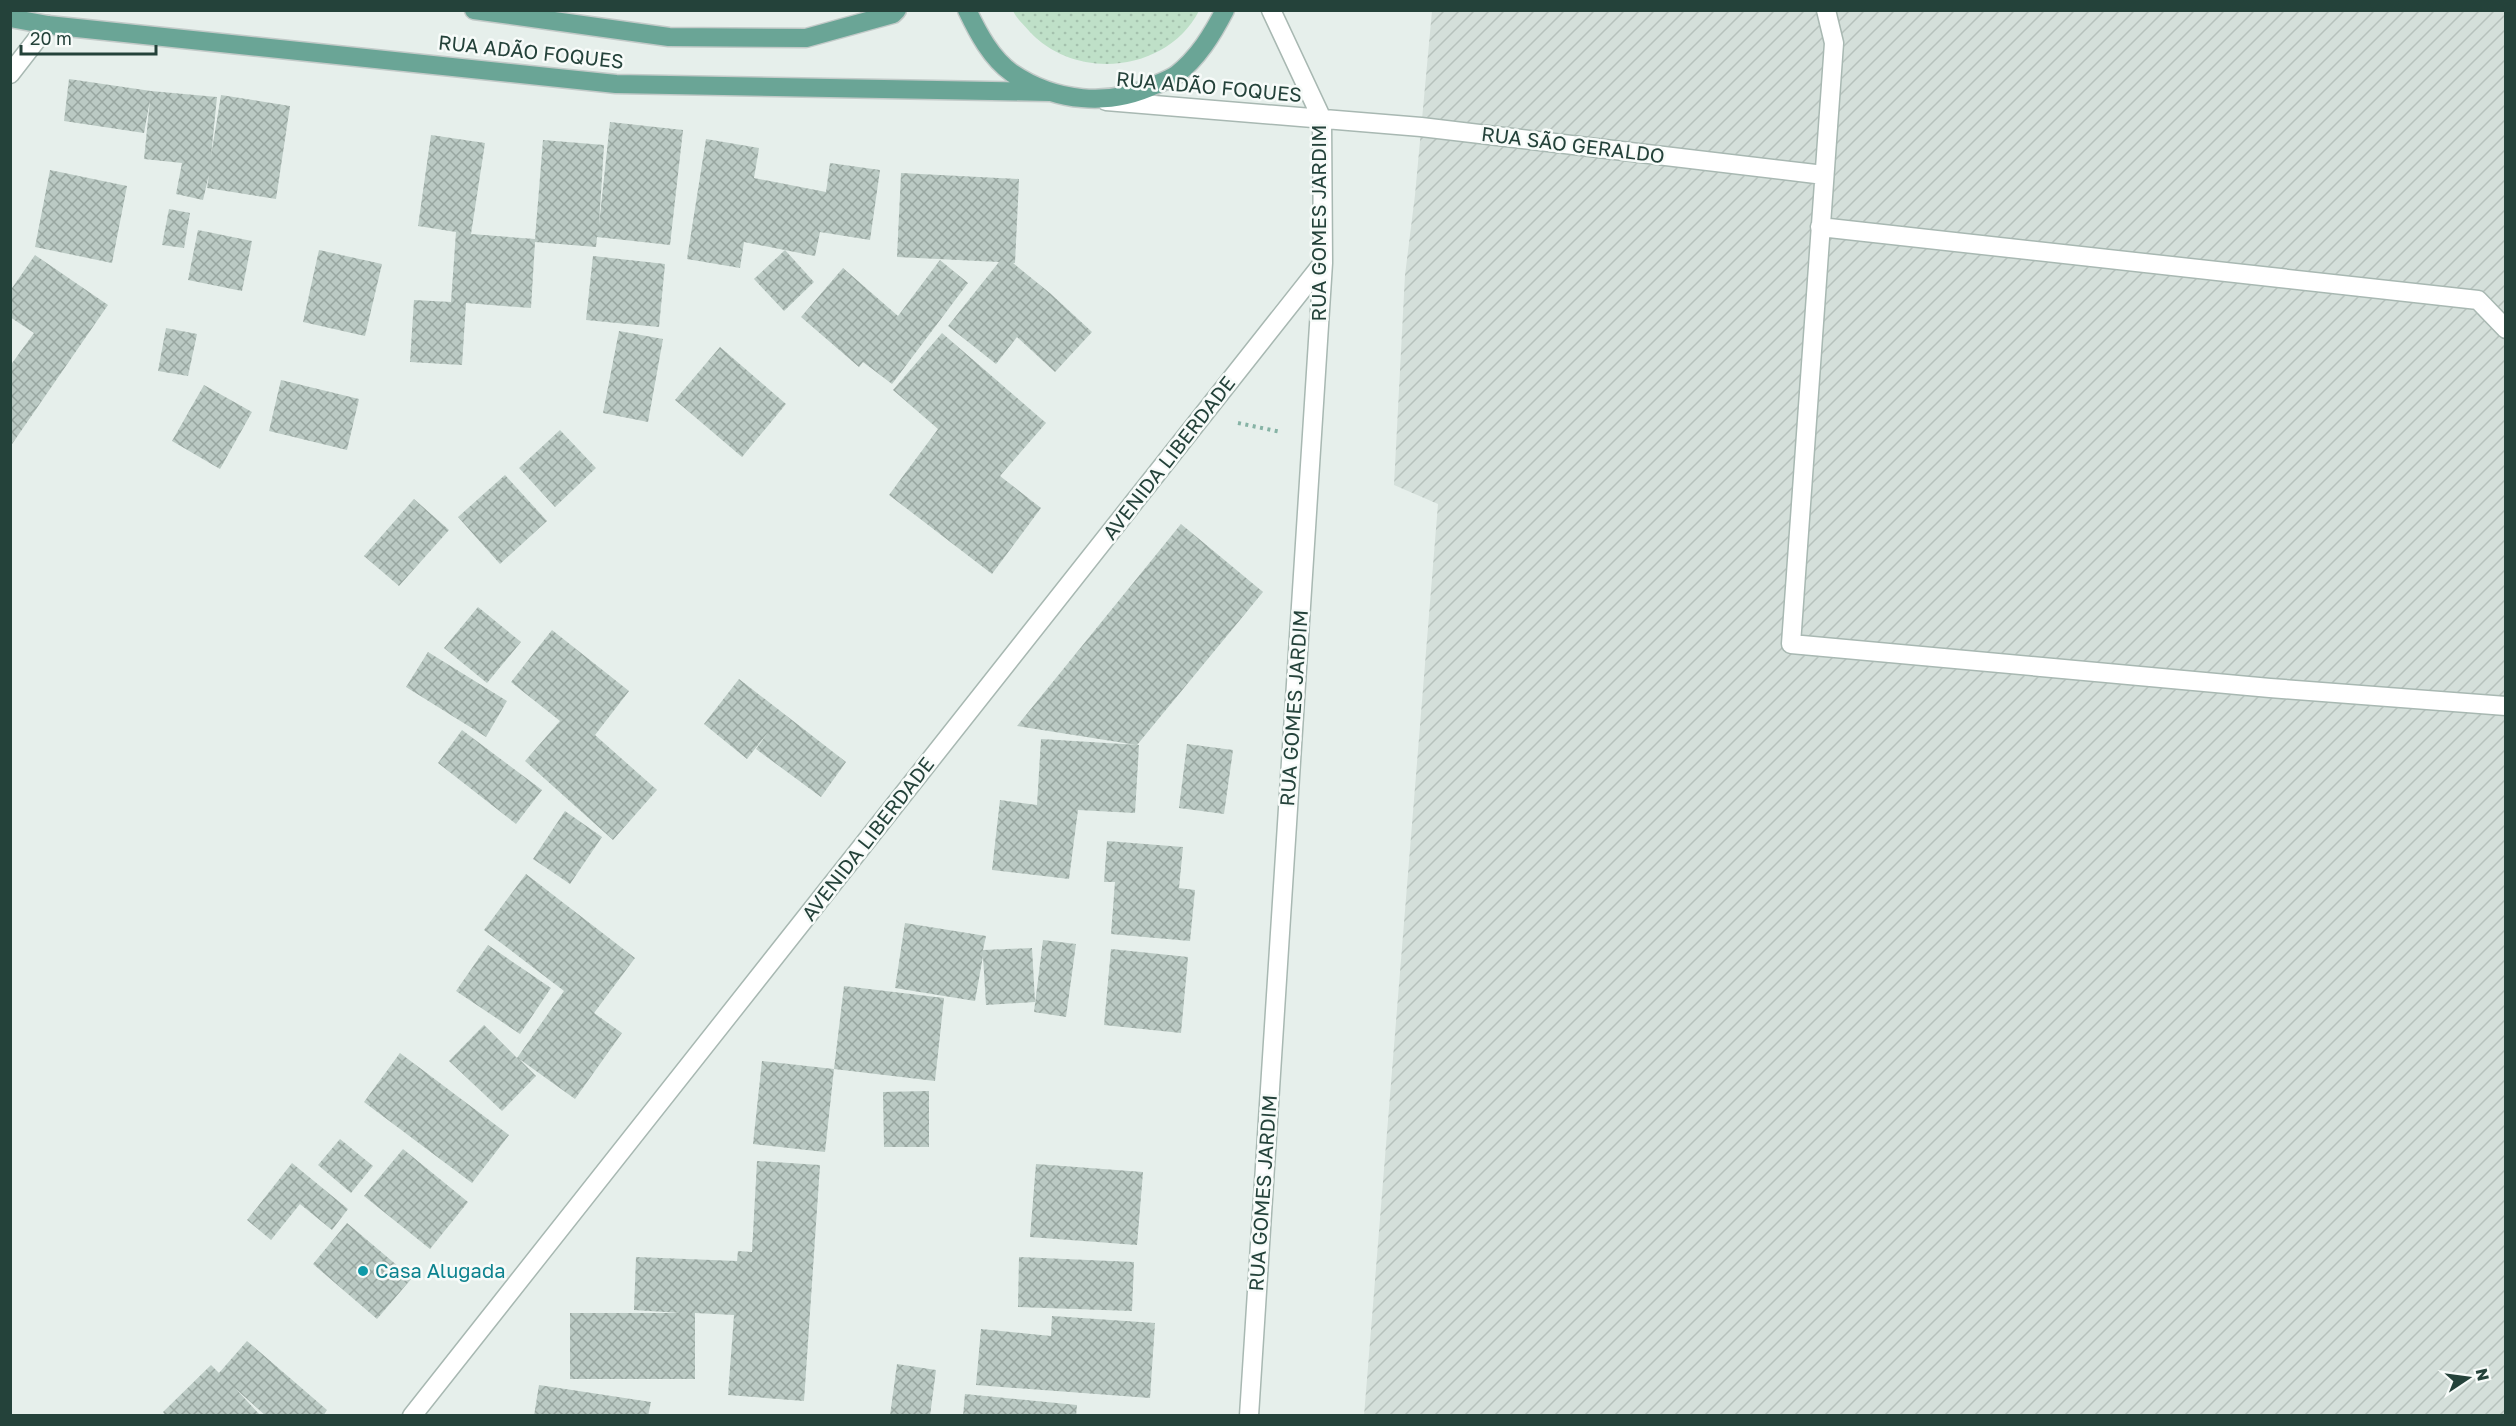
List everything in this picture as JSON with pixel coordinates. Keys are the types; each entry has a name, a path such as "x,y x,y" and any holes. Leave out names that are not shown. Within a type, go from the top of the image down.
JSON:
{"main road":[{"name":"RUA ADÃO FOQUES","path":"474,10 669,36 806,38 893,14 897,10"},
{"path":"967,10 982,40 1011,72 1050,93 1093,100 1135,94 1175,76 1206,46 1225,10"},
{"name":"RUA ADÃO FOQUES","path":"10,18 48,25 616,84 1050,93"}],"street":[{"name":"RUA GOMES JARDIM","path":"1249,1416 1323,262 1322,119 1271,10"},
{"path":"1826,10 1834,43 1791,644 2270,688 2505,706"},
{"path":"10,74 48,25"},
{"name":"RUA ADÃO FOQUES","path":"1093,100 1322,119"},
{"name":"RUA SÃO GERALDO","path":"1322,119 1421,127 1824,175"},
{"path":"1821,227 2478,300 2505,329"},
{"name":"AVENIDA LIBERDADE","path":"412,1416 1323,262"}],"path":[{"path":"1202,416 1312,438"}],"shaded area":[{"path":"1432,11 2505,11 2505,1415 1364,1416 1438,504 1394,485 1405,275 1415,195"}],"green space":[{"path":"1013,11 1199,11 1184,31 1166,47 1144,58 1120,63 1096,63 1072,58 1049,48 1030,32"}],"building":[{"path":"69,79 151,91 217,97 211,156 221,95 290,106 276,199 207,188 209,174 203,200 176,194 182,163 144,159 150,100 144,133 64,121"},
{"path":"610,122 683,130 670,245 597,237 596,247 535,242 531,308 466,303 462,365 410,362 414,300 451,302 456,232 418,226 431,135 485,143 471,234 535,239 543,140 604,145 599,225"},
{"path":"706,139 759,148 754,178 826,192 830,163 880,170 870,240 820,232 815,256 744,242 740,268 687,259"},
{"path":"50,170 127,186 112,263 35,247"},
{"path":"901,173 1019,179 1015,263 1013,263 1092,332 1055,372 1017,337 996,364 948,326 999,262 897,257"},
{"path":"169,209 190,213 184,248 162,245"},
{"path":"198,230 252,241 242,291 188,280"},
{"path":"319,250 382,264 365,336 303,322"},
{"path":"785,250 814,282 784,311 754,279"},
{"path":"35,255 108,305 10,447 10,366 34,333 10,317 10,291"},
{"path":"593,256 665,264 659,327 586,320"},
{"path":"940,260 968,283 892,384 863,362 859,367 801,317 843,268 898,316"},
{"path":"166,328 197,334 188,376 158,371"},
{"path":"619,331 663,339 648,422 603,413"},
{"path":"942,333 1046,423 1000,476 1041,508 992,574 889,495 938,429 893,390"},
{"path":"720,347 786,404 742,457 675,400"},
{"path":"281,380 359,399 347,450 269,431"},
{"path":"204,385 252,412 220,469 172,441"},
{"path":"560,430 596,468 555,507 519,468"},
{"path":"505,475 547,521 500,564 458,517"},
{"path":"414,499 449,530 399,586 364,556"},
{"path":"1181,524 1263,592 1137,745 1017,726"},
{"path":"478,607 521,642 487,683 444,648"},
{"path":"552,630 629,691 595,735 657,790 613,840 525,761 560,721 511,682"},
{"path":"428,652 507,701 486,737 406,687"},
{"path":"739,679 846,762 821,797 756,749 769,731 747,759 704,724"},
{"path":"462,730 542,790 516,824 438,763"},
{"path":"1041,739 1139,745 1135,813 1078,810 1069,879 992,870 1000,800 1037,805"},
{"path":"1187,744 1233,750 1224,814 1179,808"},
{"path":"565,811 602,837 570,884 533,859"},
{"path":"1107,841 1183,847 1179,888 1195,890 1190,941 1111,934 1115,882 1104,882"},
{"path":"526,874 635,958 594,1013 622,1033 575,1099 518,1058 536,1076 502,1111 449,1061 484,1025 517,1058 564,991 484,930"},
{"path":"905,923 986,936 983,950 1032,948 1035,1002 986,1005 983,956 975,1001 895,988"},
{"path":"1043,940 1076,944 1066,1017 1034,1012"},
{"path":"488,945 551,988 520,1034 456,991"},
{"path":"1111,949 1188,957 1181,1033 1104,1025"},
{"path":"844,986 944,998 935,1081 834,1069"},
{"path":"400,1053 509,1135 472,1183 364,1102"},
{"path":"762,1061 834,1069 825,1152 753,1144"},
{"path":"929,1091 929,1147 884,1147 883,1092"},
{"path":"340,1139 373,1166 351,1193 318,1165"},
{"path":"403,1149 468,1202 430,1249 364,1196"},
{"path":"757,1161 820,1165 804,1401 728,1395 734,1315 695,1313 695,1379 570,1379 570,1313 681,1313 634,1310 636,1257 737,1261 738,1251 752,1252"},
{"name":"Casa Alugada","path":"292,1163 348,1209 332,1230 300,1204 271,1240 247,1220"},
{"path":"1036,1164 1143,1172 1137,1245 1030,1237"},
{"name":"Casa Alugada","path":"347,1223 412,1278 377,1319 313,1264"},
{"path":"1019,1257 1134,1262 1132,1311 1018,1307"},
{"path":"1052,1316 1155,1323 1150,1398 976,1385 981,1329 1051,1336"},
{"path":"247,1341 327,1410 323,1416 266,1416 235,1388 259,1414 257,1416 166,1416 163,1412 211,1365 219,1373"},
{"path":"897,1364 936,1370 930,1416 890,1416"},
{"path":"539,1385 651,1402 648,1416 534,1416"},
{"path":"965,1394 1077,1405 1076,1416 963,1416"}],"place":[{"name":"Casa Alugada","path":"363,1271"}]}
